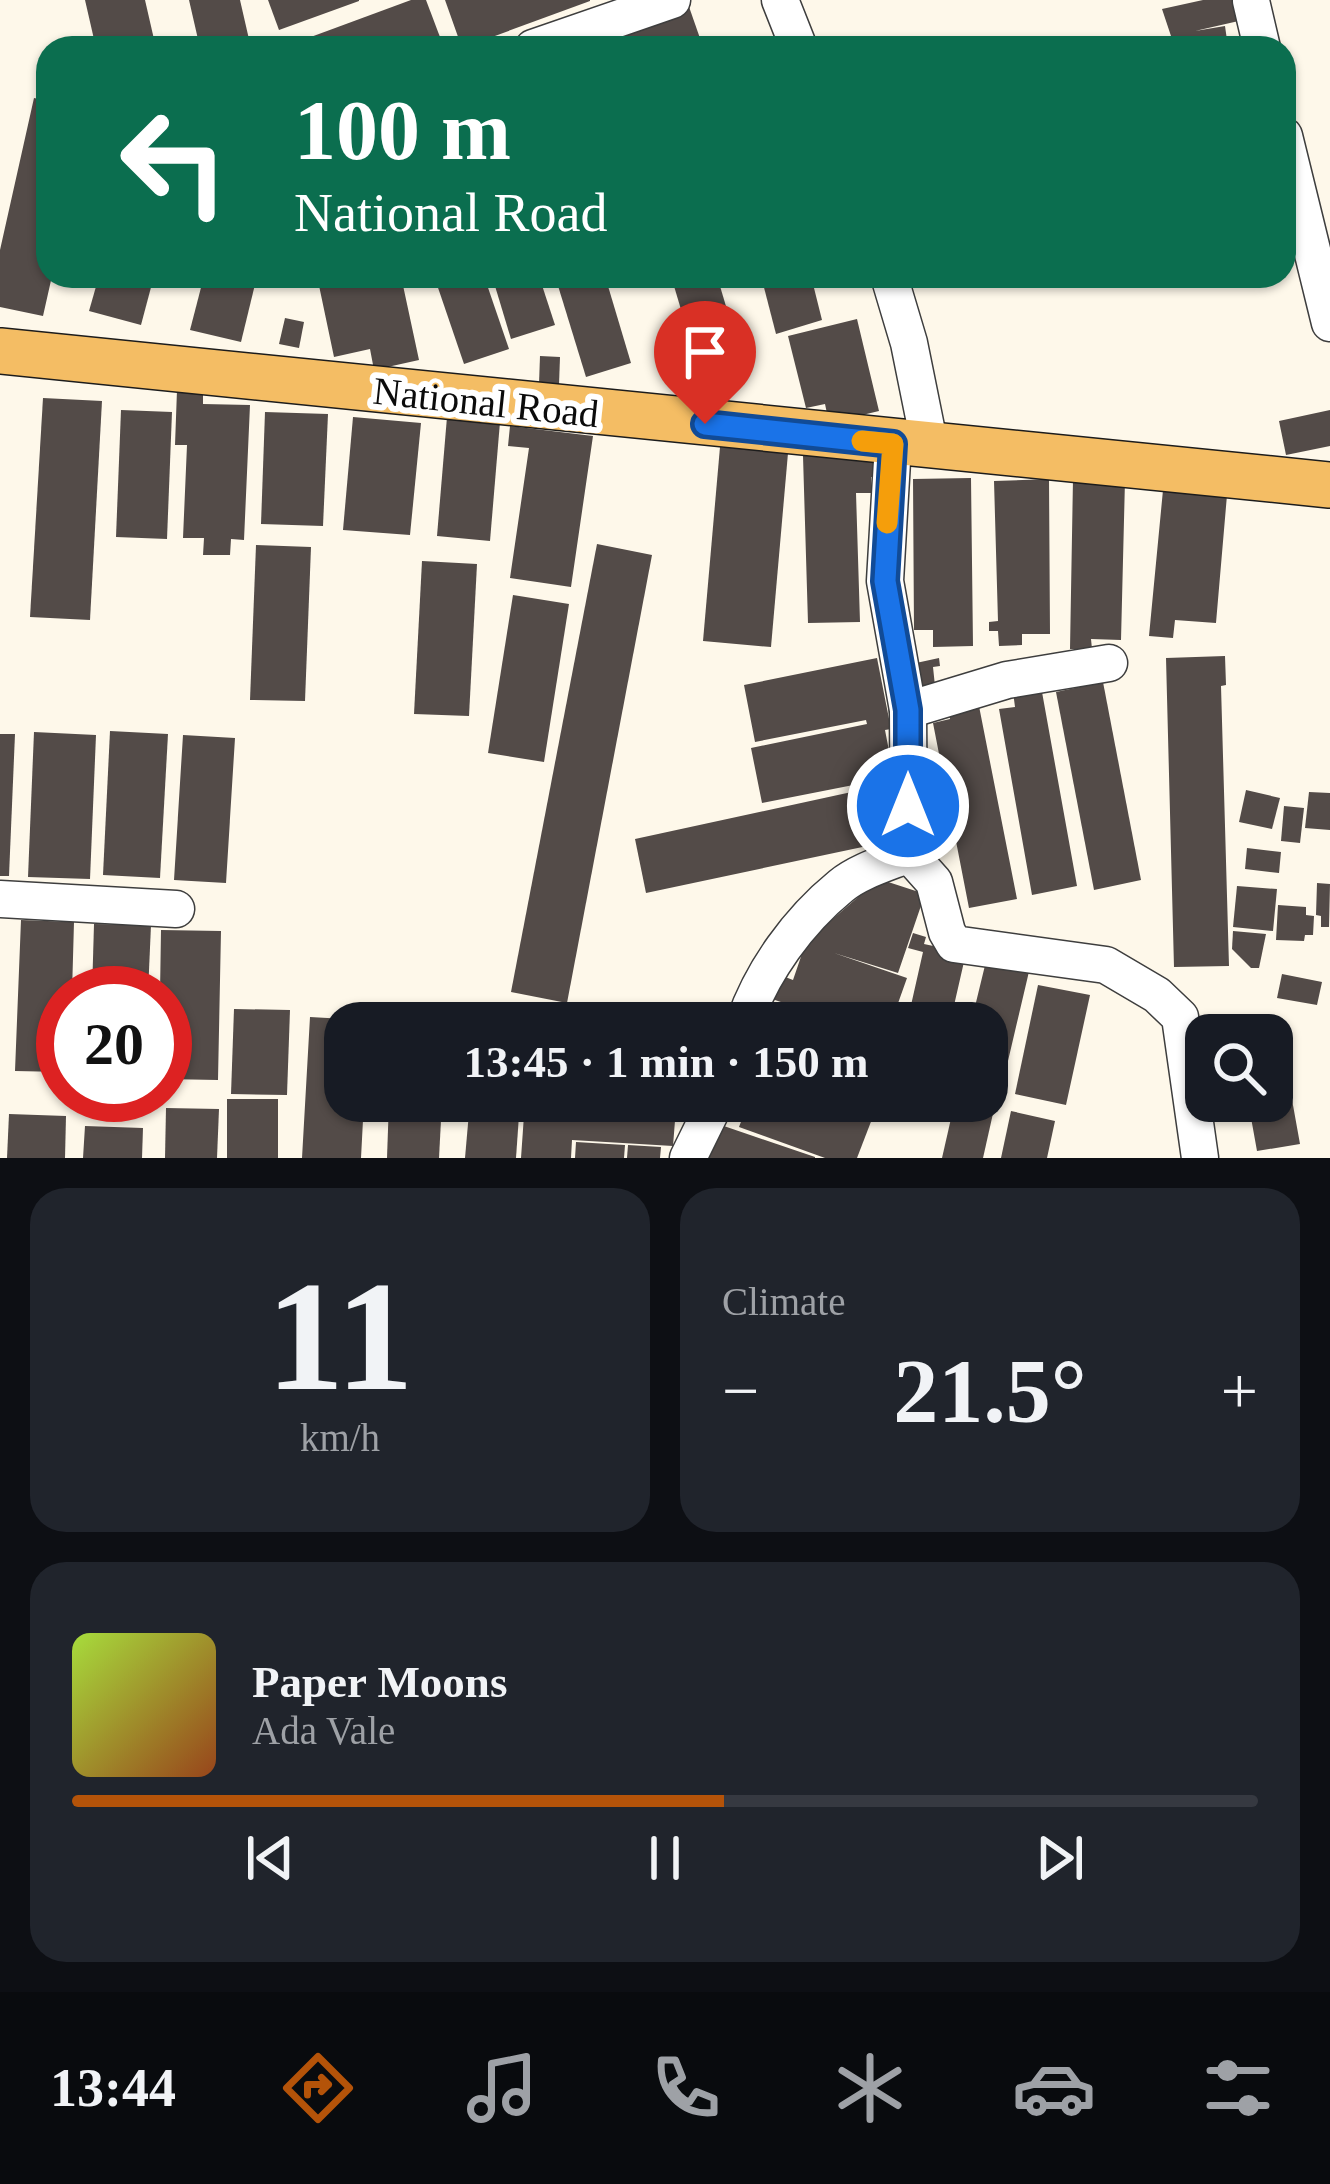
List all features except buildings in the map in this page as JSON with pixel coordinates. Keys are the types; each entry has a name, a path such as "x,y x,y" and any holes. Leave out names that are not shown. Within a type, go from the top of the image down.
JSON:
{"main road":[{"name":"National Road","path":"0,351 1330,485"}],"street":[{"path":"568,36 672,0"},
{"path":"780,0 794,36"},
{"path":"1251,2 1259,36"},
{"path":"1296,185 1330,323"},
{"path":"893,288 909,344 911,445 885,581 908,710 908,854 934,882 954,944 1106,965 1157,994 1180,1017 1200,1158"},
{"path":"908,710 1007,680 1109,663"},
{"path":"754,1002 777,954 843,884 908,854"},
{"path":"0,899 176,908"},
{"path":"688,1158 706,1122"}],"slow traffic":[{"path":"862,441 893,444 887,523"}],"route":[{"path":"705,424 893,444 885,581 908,710 908,806"}]}
